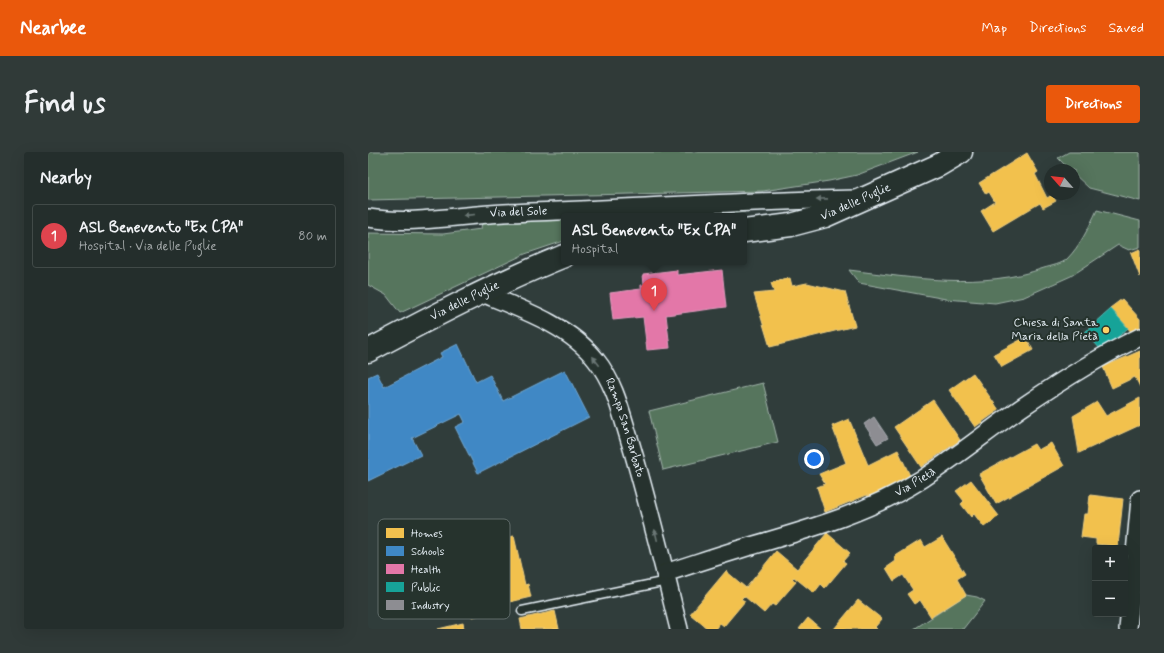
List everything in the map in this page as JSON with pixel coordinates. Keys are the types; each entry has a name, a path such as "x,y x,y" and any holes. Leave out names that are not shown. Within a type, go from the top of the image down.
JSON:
{"street":[{"name":"Via delle Puglie","path":"747,230 791,225 825,216 939,165 961,152"},
{"name":"Via del Sole","path":"368,218 383,220 416,220 477,214 791,200 862,199"},
{"name":"Via delle Puglie","path":"368,351 482,293 561,257"},
{"name":"Rampa San Barbato","path":"482,293 517,307 563,331 582,345 596,360 612,387 646,495 678,629"},
{"name":"Via Pietà","path":"666,577 860,511 922,479 1052,388 1112,351 1140,337"},
{"path":"1128,629 1140,499"}],"lane":[{"path":"522,611 666,577"}],"green space":[{"path":"368,152 918,152 857,175 829,181 763,191 368,200"},
{"path":"1069,152 1140,152 1140,201 1089,188 1080,180 1080,164 1064,164 1058,158"},
{"path":"701,209 745,212 737,213 628,213"},
{"path":"1097,210 1140,221 1140,247 1129,250 1118,245 1071,276 1024,297 995,303 946,299 859,283 849,270 923,279 947,280 996,279 1020,275 1056,265 1067,259 1080,242"},
{"path":"561,216 561,242 525,254 400,313 386,295 368,285 368,233 443,234 481,229 482,220"},
{"path":"763,383 778,442 663,470 649,411"},
{"path":"966,595 977,597 985,601 963,629 914,629"}],"building: Homes":[{"path":"1027,153 1038,172 1035,174 1044,192 1044,200 1056,201 1043,208 1040,203 993,231 981,211 995,202 989,192 986,194 979,183"},
{"path":"1140,249 1140,277 1131,253"},
{"path":"790,278 792,286 807,283 845,292 855,326 770,347 754,294 774,292 771,283"},
{"path":"1122,299 1140,319 1140,330 1133,334 1110,308"},
{"path":"1026,337 1033,350 1002,367 994,354"},
{"path":"1140,351 1140,387 1135,377 1112,388 1103,367"},
{"path":"973,373 999,410 975,427 949,390"},
{"path":"1140,398 1140,425 1079,453 1073,416 1097,402 1106,416"},
{"path":"933,400 960,440 921,467 894,427"},
{"path":"849,419 868,465 898,450 912,480 869,499 867,495 825,512 817,487 825,484 819,474 846,463 832,426"},
{"path":"1051,443 1064,466 996,504 979,474 1034,444 1038,450"},
{"path":"971,480 999,516 984,527 974,514 971,517 961,504 964,501 956,491"},
{"path":"1090,495 1123,499 1118,545 1096,544 1096,539 1081,537 1084,514 1088,514"},
{"path":"827,533 850,553 843,561 846,563 825,588 821,584 814,593 794,577 792,579 796,582 775,606 772,604 764,613 744,596 741,599 745,601 724,626 720,623 715,629 708,629 690,614 726,571 746,588 776,551 797,569"},
{"path":"514,536 525,585 528,584 531,597 510,602 510,537"},
{"path":"942,537 965,574 957,579 966,595 931,617 920,600 914,604 907,594 913,590 903,575 894,581 886,568 896,561 894,557 921,540 925,547"},
{"path":"858,600 882,619 875,627 877,629 834,629"},
{"path":"555,611 559,629 522,629 520,619"},
{"path":"808,618 821,629 799,629"},
{"path":"463,623 464,629 438,629"}],"building: Schools":[{"path":"458,344 476,382 490,375 503,401 565,370 589,417 478,473 455,427 465,422 461,414 412,438 421,455 368,481 368,377 377,373 384,387 442,357 440,353"}],"building: Health":[{"path":"677,270 677,275 722,270 726,307 666,315 670,348 647,350 643,317 613,320 610,293 641,289 641,285 644,285 643,274"}],"building: Public":[{"name":"Chiesa di Santa Maria della Pietà","path":"1111,309 1128,328 1102,351 1085,332"}],"building: Industry":[{"path":"874,417 888,438 877,444 864,424"}],"place":[{"name":"ASL Benevento \"Ex CPA\"","path":"654,311"},
{"name":"Chiesa di Santa Maria della Pietà","path":"1106,330"}]}
